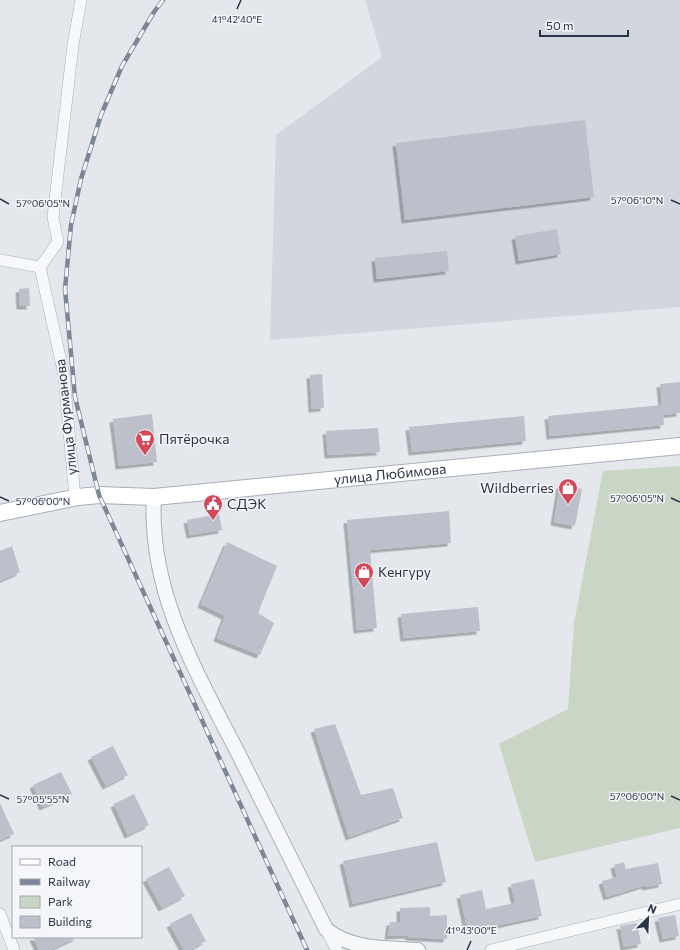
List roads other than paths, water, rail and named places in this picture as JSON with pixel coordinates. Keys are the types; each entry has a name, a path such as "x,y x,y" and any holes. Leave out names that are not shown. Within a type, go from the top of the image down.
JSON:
{"main road":[{"name":"улица Любимова","path":"0,512 99,495 154,498 680,446"}],"street":[{"path":"0,260 40,267 58,242 53,217 73,45 81,0"},
{"name":"улица Фурманова","path":"40,267 64,375 75,498"},
{"path":"154,498 154,519 159,568 165,593 178,631 208,695 337,950"},
{"path":"491,950 680,904"},
{"path":"0,914 14,950"},
{"path":"326,929 334,936 362,946 418,950"}],"railway":[{"path":"163,0 154,12 122,66 101,115 81,179 71,225 65,289 75,397 99,495 307,950"}],"place":[{"name":"Пятёрочка","path":"145,456"},
{"name":"Wildberries","path":"568,505"},
{"name":"СДЭК","path":"213,521"},
{"name":"Кенгуру","path":"364,589"}]}
